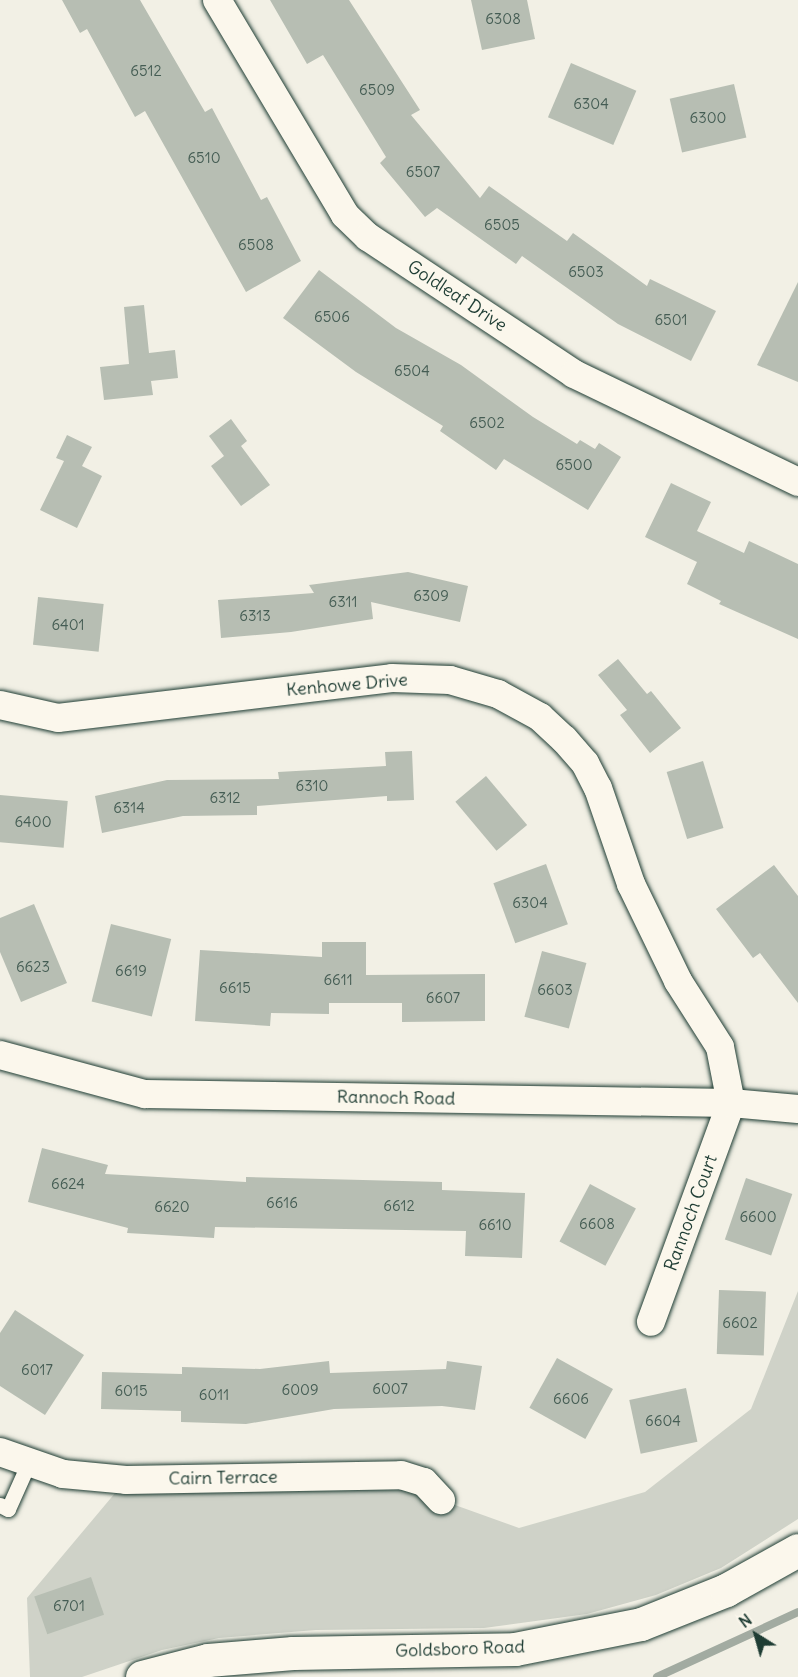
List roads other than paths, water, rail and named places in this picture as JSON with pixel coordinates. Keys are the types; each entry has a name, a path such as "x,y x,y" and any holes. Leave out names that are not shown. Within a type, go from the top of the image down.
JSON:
{"main road":[{"name":"Goldsboro Road","path":"142,1677 208,1660 294,1653 515,1649 641,1624 726,1590 798,1550"}],"street":[{"name":"Goldleaf Drive","path":"217,0 345,215 368,237 574,374 798,482"},
{"name":"Kenhowe Drive","path":"0,705 58,718 392,678 450,680 498,694 540,717 585,763 598,788 631,884 652,930 678,981 720,1047 731,1103"},
{"name":"Rannoch Road","path":"0,1055 145,1094 731,1103 798,1109"},
{"name":"Rannoch Court","path":"651,1322 731,1103"},
{"name":"Cairn Terrace","path":"0,1452 63,1474 126,1480 401,1475 424,1482 441,1500"}],"lane":[{"path":"0,1505 8,1509 29,1462"}],"waterway":[{"path":"657,1677 798,1612"}]}
